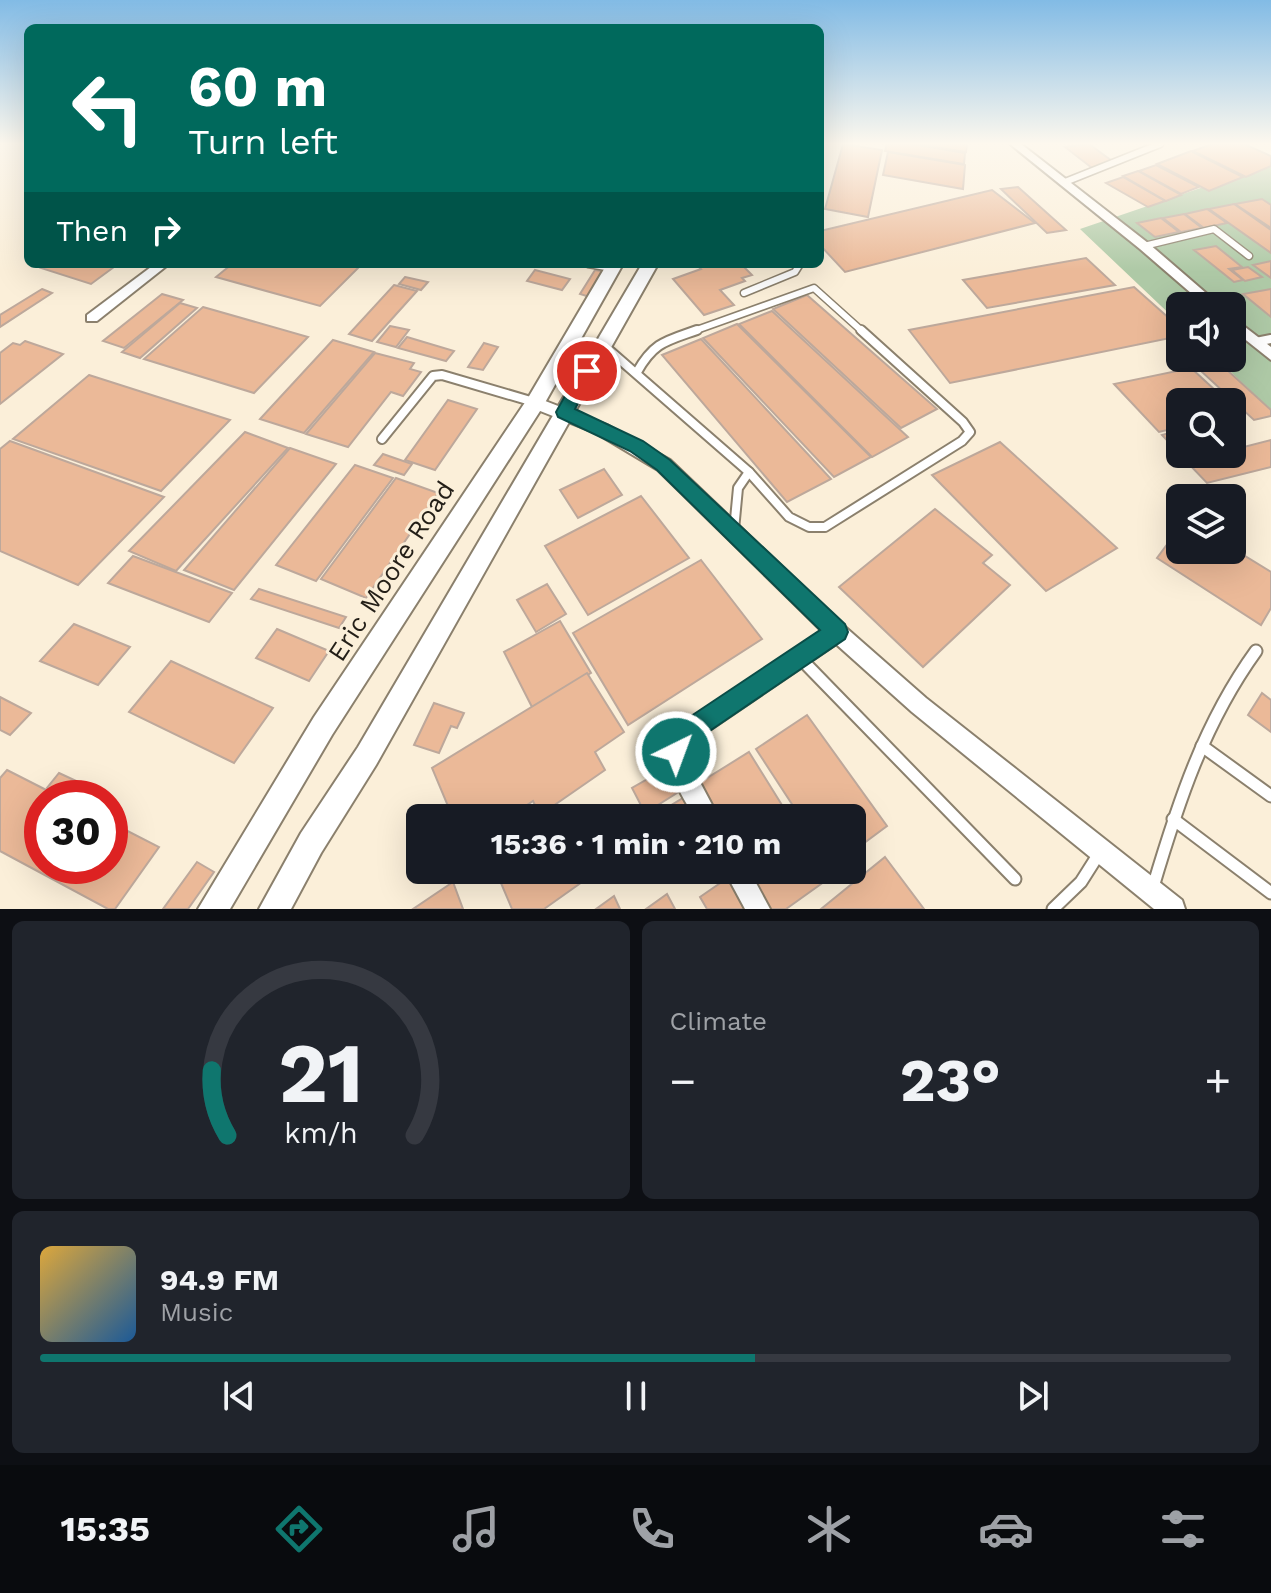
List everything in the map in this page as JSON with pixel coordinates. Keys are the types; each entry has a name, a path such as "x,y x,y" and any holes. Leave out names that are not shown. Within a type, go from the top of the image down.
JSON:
{"street":[{"path":"1070,186 1198,292"},
{"path":"92,318 158,268"},
{"name":"Eric Moore Road","path":"213,909 323,726 535,403 613,268"},
{"path":"274,909 311,843 367,756 648,268"},
{"path":"1246,334 1271,355"},
{"path":"535,403 564,412 636,446 664,465 837,632 919,705 1173,909"},
{"path":"700,804 679,766 676,752 679,738 837,632"},
{"path":"744,884 758,909"}],"lane":[{"path":"1144,246 1214,229 1249,256"},
{"path":"744,293 795,272 798,268"},
{"path":"602,344 749,472 789,517 809,527 825,527 962,441 970,432 819,289 814,288 658,344 649,351 637,372"},
{"path":"1256,342 1271,339"},
{"path":"382,439 433,376 442,375 535,403"},
{"path":"734,531 738,488 749,472"},
{"path":"1151,892 1173,819 1202,746 1222,701 1256,651"},
{"path":"801,659 1015,879"},
{"path":"1202,746 1271,796"},
{"path":"1173,819 1271,893"},
{"path":"1053,909 1081,882 1100,851"}],"green space":[{"path":"1205,186 1271,186 1271,410 1231,372 1246,372 1246,292 1166,292 1166,311 1080,229"}],"building":[{"path":"831,186 874,186 868,217 825,209"},
{"path":"1112,186 1139,186 1165,201 1148,207"},
{"path":"1141,186 1166,186 1181,195 1166,201"},
{"path":"1167,186 1199,187 1181,194"},
{"path":"1200,186 1220,186 1209,191"},
{"path":"1018,187 1066,230 1047,233 1001,189"},
{"path":"992,190 1035,223 845,272 824,249 824,230"},
{"path":"1262,199 1271,205 1271,228 1235,204"},
{"path":"1234,204 1271,230 1271,253 1209,209"},
{"path":"1207,209 1227,223 1204,228 1185,214"},
{"path":"1184,214 1202,228 1181,232 1163,218"},
{"path":"1161,218 1179,232 1155,237 1137,223"},
{"path":"1216,246 1242,267 1229,269 1243,280 1234,282 1194,250"},
{"path":"1086,258 1115,285 987,308 963,280"},
{"path":"1271,261 1271,278 1253,265"},
{"path":"1248,267 1262,277 1245,281 1232,270"},
{"path":"41,268 113,268 91,284"},
{"path":"227,268 358,268 320,306 216,277"},
{"path":"745,268 752,275 742,278 745,281 720,290 734,305 704,315 673,279 701,269"},
{"path":"535,270 570,279 562,290 527,281"},
{"path":"595,270 606,272 590,297 580,294"},
{"path":"405,277 428,282 421,290 399,284"},
{"path":"394,285 417,291 372,341 349,334"},
{"path":"1134,287 1166,316 1166,339 950,383 909,330"},
{"path":"42,289 52,293 0,327 0,315"},
{"path":"1271,289 1271,317 1246,296 1246,293"},
{"path":"162,294 183,300 124,348 103,341"},
{"path":"807,295 937,409 901,428 773,309"},
{"path":"180,303 197,308 140,358 122,352"},
{"path":"203,307 308,337 254,393 144,359"},
{"path":"772,311 908,437 872,457 739,324"},
{"path":"737,324 871,457 834,477 703,338"},
{"path":"390,326 409,330 396,347 377,342"},
{"path":"407,337 454,351 446,361 398,348"},
{"path":"701,339 831,479 787,502 662,355"},
{"path":"333,340 374,352 304,433 260,419"},
{"path":"25,341 63,354 0,404 0,353 13,343 20,345"},
{"path":"484,343 498,347 483,370 468,367"},
{"path":"375,353 414,363 410,369 421,372 403,396 391,392 348,447 306,434"},
{"path":"1172,372 1195,372 1213,388 1166,388 1166,430 1159,432 1114,384"},
{"path":"1202,372 1229,372 1271,410 1271,416 1254,420 1246,413 1246,388 1219,388"},
{"path":"89,375 230,420 161,491 13,439"},
{"path":"448,400 477,409 435,470 405,460"},
{"path":"245,432 288,448 176,571 129,551"},
{"path":"1271,440 1271,467 1207,483 1193,468 1246,468 1246,446"},
{"path":"10,441 164,497 78,585 0,551 0,449"},
{"path":"1000,442 1117,548 1046,591 932,475"},
{"path":"290,448 336,464 234,590 184,570"},
{"path":"383,454 412,464 404,475 374,465"},
{"path":"355,465 393,478 316,581 276,565"},
{"path":"604,469 622,495 578,518 560,490"},
{"path":"396,478 438,493 366,598 321,579"},
{"path":"641,496 689,558 588,615 545,546"},
{"path":"935,509 992,555 983,563 1010,585 923,667 839,587"},
{"path":"1166,546 1166,564 1157,558"},
{"path":"133,556 232,593 209,622 108,583"},
{"path":"1246,557 1271,572 1271,608 1261,625 1166,564 1246,564"},
{"path":"701,560 762,639 628,725 573,633"},
{"path":"547,584 566,614 536,632 517,600"},
{"path":"259,589 346,617 339,628 251,599"},
{"path":"560,621 591,673 532,707 504,652"},
{"path":"74,624 130,647 98,685 40,661"},
{"path":"277,629 329,651 309,681 256,658"},
{"path":"171,661 273,708 234,763 129,712"},
{"path":"587,673 624,732 595,752 605,770 556,804 534,804 533,801 529,804 447,804 432,768"},
{"path":"1262,693 1271,700 1271,732 1248,715"},
{"path":"0,697 31,713 10,735 0,730"},
{"path":"434,703 464,713 457,728 451,726 439,753 414,745"},
{"path":"807,715 887,826 866,842 866,804 792,804 756,749"},
{"path":"749,752 781,804 710,804 699,783"},
{"path":"672,765 685,788 659,804 640,804 632,788"},
{"path":"7,770 27,780 24,780 24,864 0,851 0,778"},
{"path":"59,773 74,780 53,780"},
{"path":"688,795 693,804 673,804"},
{"path":"128,831 159,847 115,909 108,909 61,884 128,884"},
{"path":"885,857 924,909 821,909 852,884 866,884 866,872"},
{"path":"197,862 214,872 188,909 163,909"},
{"path":"454,884 463,909 413,909"},
{"path":"501,884 579,884 544,909 512,909"},
{"path":"719,884 737,884 752,909 707,909 700,897"},
{"path":"756,884 821,884 786,909 770,909"},
{"path":"667,894 675,909 646,909"},
{"path":"614,896 620,909 596,909"}],"route":[{"path":"587,371 564,412 636,446 664,465 837,632 679,738 676,752"}]}
